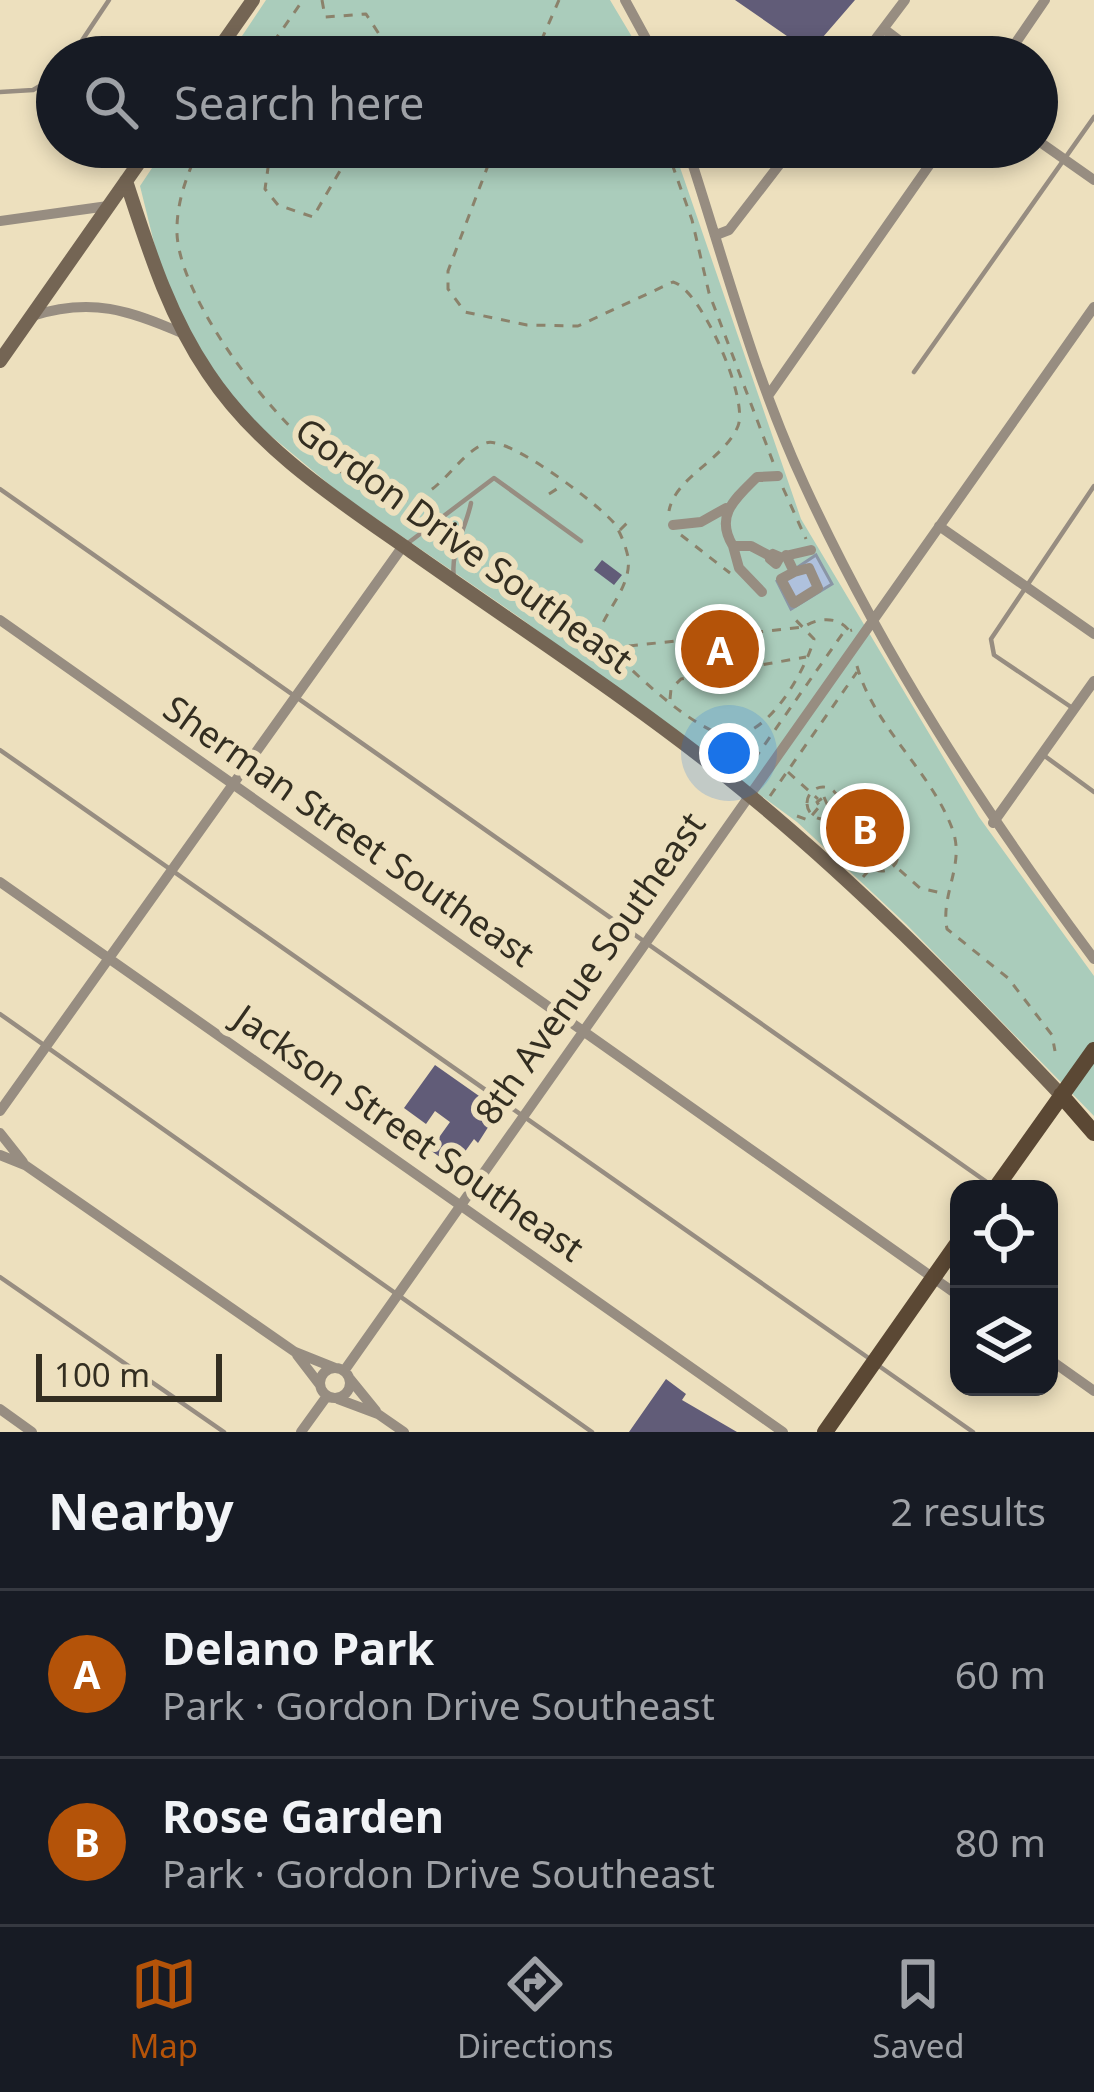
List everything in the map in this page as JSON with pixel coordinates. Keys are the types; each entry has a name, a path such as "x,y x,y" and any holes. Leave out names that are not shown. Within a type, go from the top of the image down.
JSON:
{"main road":[{"path":"1001,1180 1094,1050"},
{"name":"Gordon Drive Southeast","path":"1061,1095 1094,1133"},
{"path":"825,1432 950,1253"}],"street":[{"path":"228,36 253,0"},
{"path":"625,0 645,36"},
{"path":"878,36 904,0"},
{"path":"1020,36 1045,0"},
{"path":"884,29 893,36"},
{"path":"1058,154 1094,180"},
{"path":"0,361 135,168"},
{"path":"694,168 768,395 871,620 993,823 1094,959"},
{"path":"716,236 729,230 777,168"},
{"path":"768,395 928,168"},
{"name":"Gordon Drive Southeast","path":"126,181 158,280 184,334 209,376 258,434 403,546 748,795 854,887 1061,1095"},
{"path":"0,221 108,206"},
{"path":"31,317 67,306 113,306 184,334"},
{"name":"8th Avenue Southeast","path":"342,1373 1094,307"},
{"path":"673,525 701,522 743,500 772,471"},
{"path":"726,508 739,568 762,592"},
{"path":"701,522 730,541 779,556 794,572"},
{"path":"939,526 1094,634"},
{"path":"0,1111 403,546"},
{"path":"779,556 811,550"},
{"name":"Sherman Street Southeast","path":"0,620 950,1290"},
{"path":"993,823 1094,681"},
{"name":"Jackson Street Southeast","path":"0,882 784,1432"},
{"path":"0,1133 25,1165"},
{"path":"0,1155 25,1165 295,1352 342,1373 378,1414"},
{"path":"295,1352 327,1393 378,1414 404,1432"},
{"path":"1058,1365 1094,1391"},
{"path":"301,1432 327,1393 323,1373 342,1373"},
{"path":"327,1393 347,1392 342,1373"},
{"path":"0,1409 32,1432"}],"lane":[{"path":"85,36 109,0"},
{"path":"0,92 36,88"},
{"path":"1058,168 1094,117"},
{"path":"914,372 1058,168"},
{"path":"403,546 472,500 494,478 581,541"},
{"path":"1074,710 994,655 991,639 1094,486"},
{"path":"0,489 982,1180"},
{"path":"455,583 451,559 465,533 472,500"},
{"path":"0,750 974,1432"},
{"path":"1042,754 1094,792"},
{"path":"0,1014 592,1432"},
{"path":"0,1277 224,1432"}],"path":[{"path":"278,36 303,0"},
{"path":"322,0 325,17 366,14 380,36"},
{"path":"543,36 559,0"},
{"path":"190,168 177,231 184,271 224,346 280,417 343,469 379,494 400,501 431,490 488,442 502,441 565,484 619,531 628,559 625,586 599,632 610,648 670,701 703,727 727,736 745,733 780,702 809,656 814,639 762,592"},
{"path":"268,168 265,189 278,206 313,217 341,168"},
{"path":"487,168 448,271 448,289 465,312 512,324 578,326 673,282 692,292 739,394 741,417 720,457 670,503 673,525 734,576"},
{"path":"549,494 565,484"},
{"path":"619,531 632,518"},
{"path":"610,648 804,627 826,619 850,632 843,633 740,778"},
{"path":"754,631 758,662"},
{"path":"670,701 671,688 681,679 809,656"},
{"path":"779,805 769,794 858,670 860,657"},
{"path":"858,670 950,823 957,851 947,929 1008,977 1052,1035 1055,1051"},
{"path":"786,770 818,800 819,807"},
{"path":"812,815 806,801 810,792 819,787 833,790"},
{"path":"818,800 826,799 833,790"},
{"path":"812,815 826,818 835,813 839,804 833,790"},
{"path":"826,799 827,806 848,825 857,825"},
{"path":"793,815 808,820 819,807 827,806"},
{"path":"857,833 857,825 869,811"},
{"path":"842,840 848,825"},
{"path":"848,833 857,833 920,888 948,894"},
{"path":"879,839 894,844 898,857 894,866 880,872 872,868 866,859 870,844 879,839"},
{"path":"854,887 894,844"}],"green space":[{"path":"266,0 610,0 631,36 242,36"},
{"path":"152,168 680,168 801,519 979,817 1094,976 1094,1116 906,924 797,822 519,617 342,495 252,420 221,383 183,320 160,267 140,186"}],"water":[{"path":"816,555 832,584 791,609 777,581"}],"building":[{"path":"735,0 855,0 824,36 787,36"},
{"path":"602,560 622,575 614,585 594,570"},
{"path":"435,1065 499,1110 478,1143 474,1139 454,1167 430,1150 450,1122 435,1111 426,1124 404,1108"},
{"path":"666,1379 686,1394 682,1400 737,1432 629,1432"}],"place":[{"name":"Delano Park","path":"720,649"},
{"name":"Rose Garden","path":"865,828"}]}
